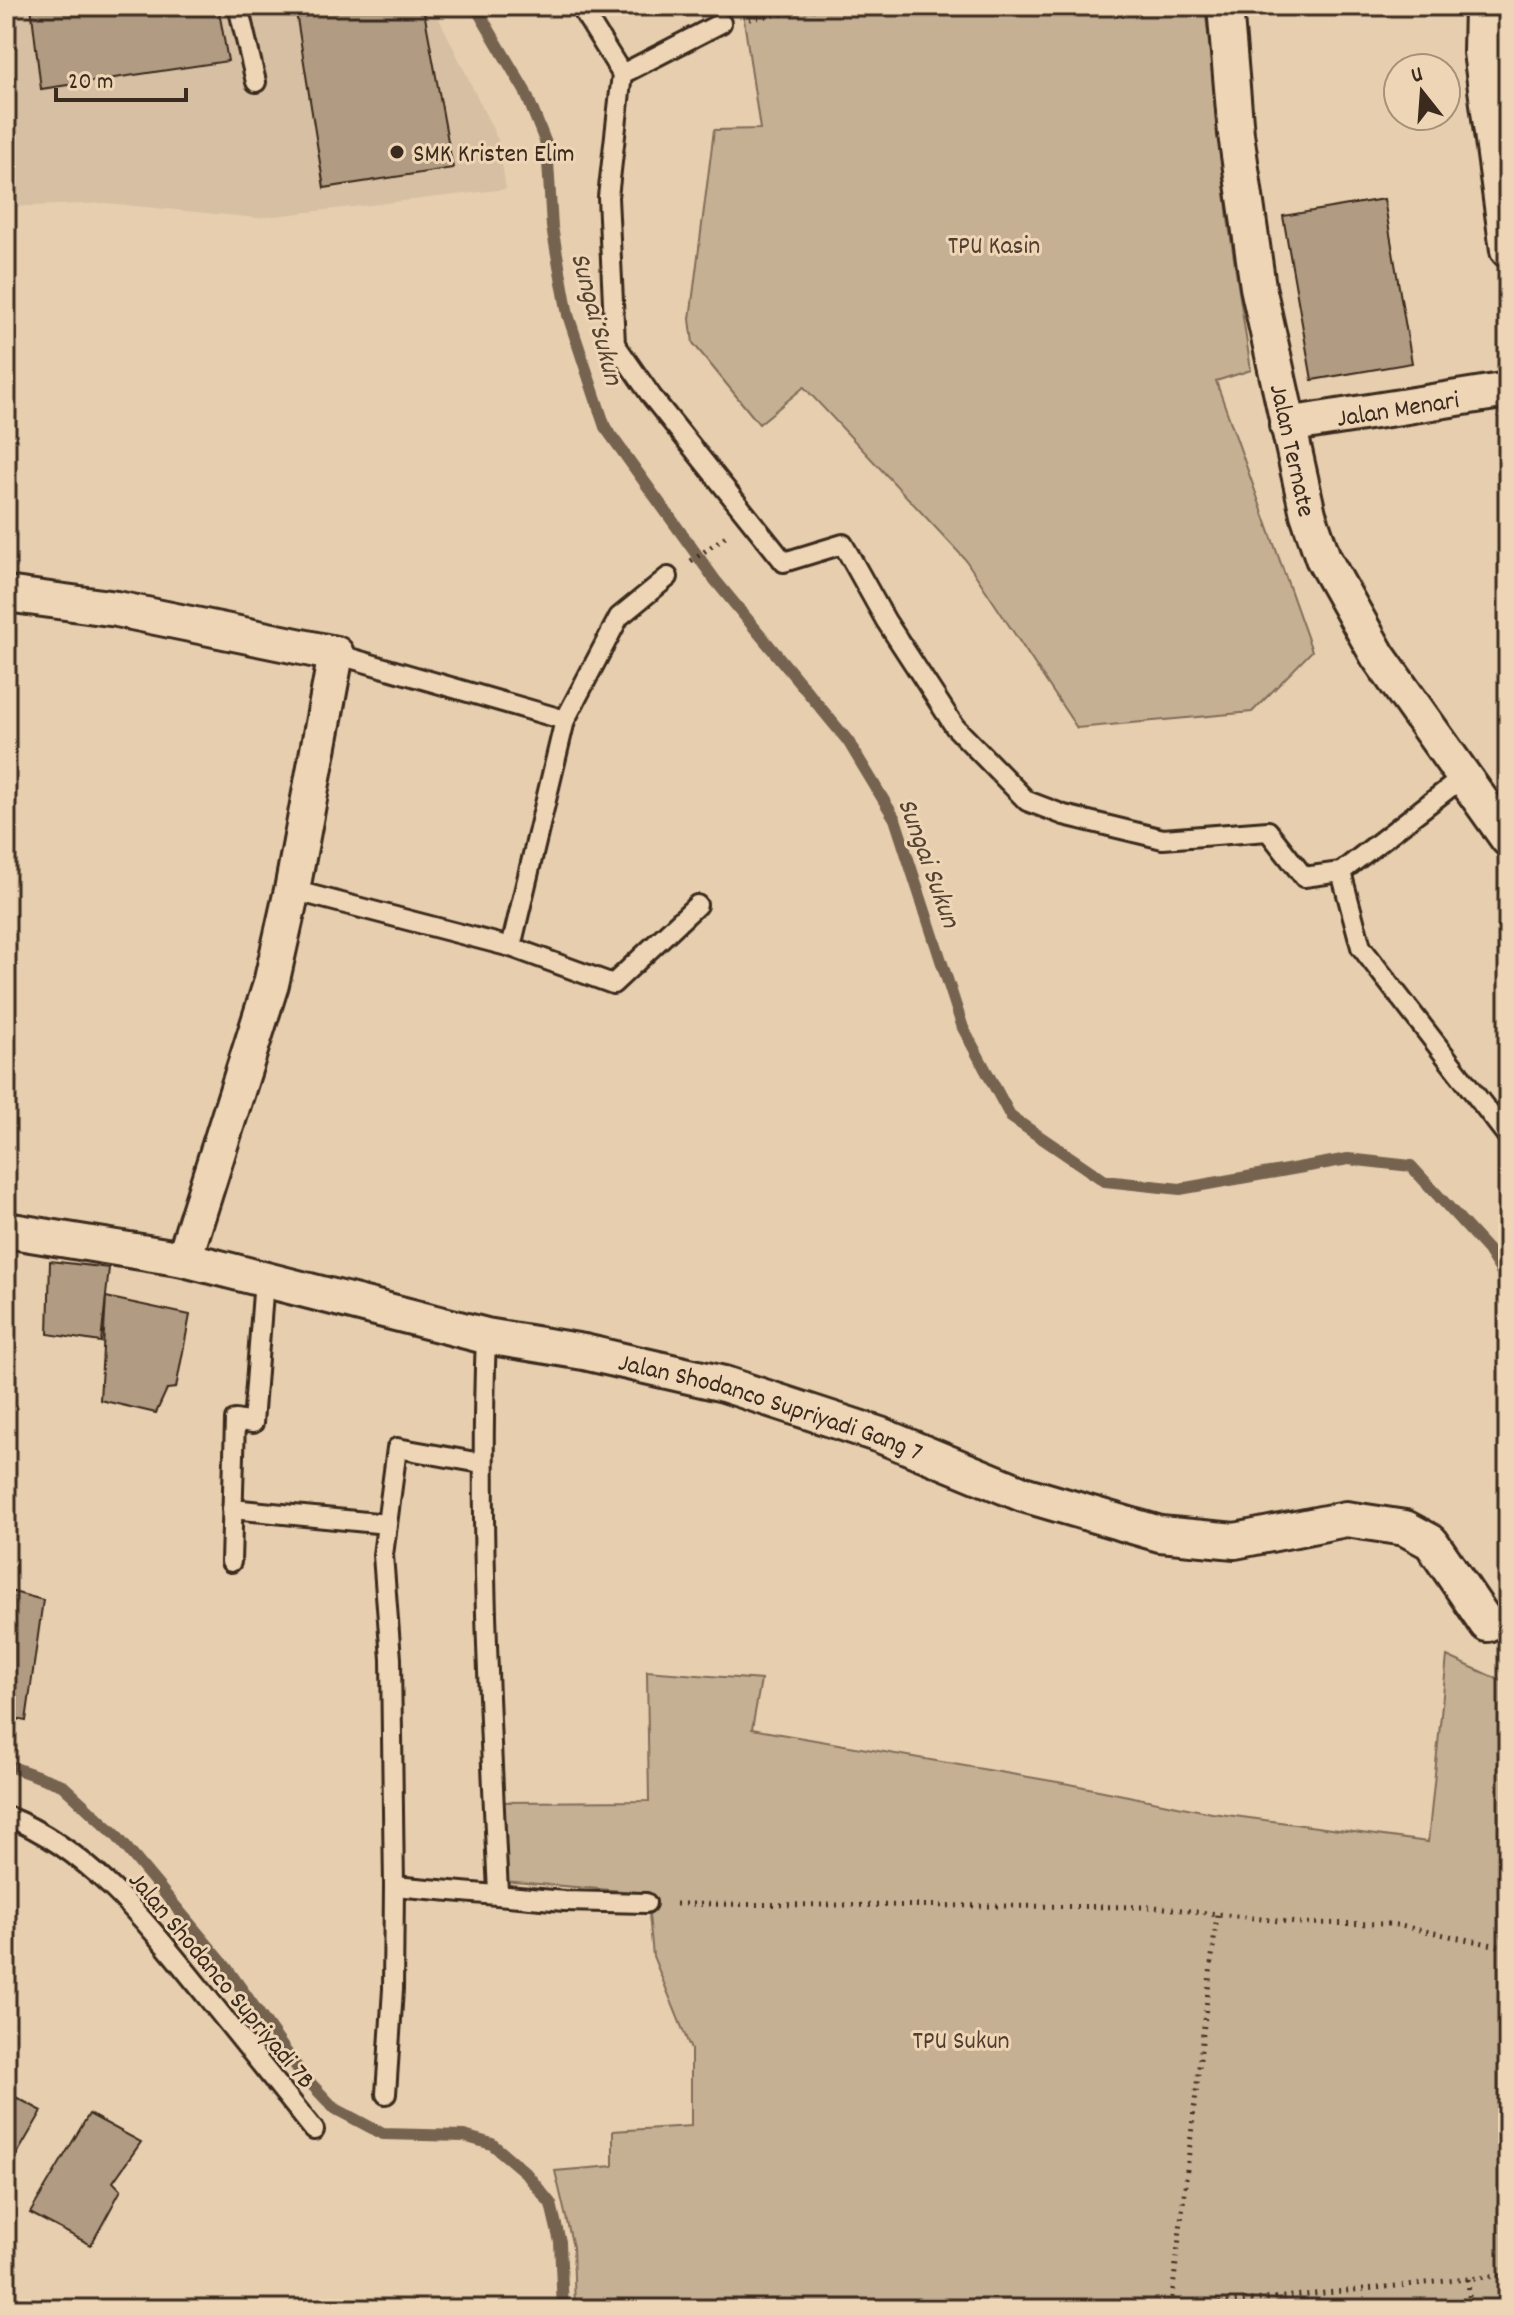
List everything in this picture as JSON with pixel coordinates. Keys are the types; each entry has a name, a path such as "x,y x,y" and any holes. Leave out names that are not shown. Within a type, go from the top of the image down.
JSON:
{"street":[{"name":"Jalan Ternate","path":"1225,6 1236,134 1258,287 1308,514 1323,558 1378,656 1508,839"},
{"path":"1482,6 1481,52 1508,250"},
{"name":"Jalan Menari","path":"1287,425 1508,390"},
{"path":"6,594 117,609 336,654 292,890 271,984 184,1259"},
{"name":"Jalan Shodanco Supriyadi Gang 7","path":"6,1230 184,1259 486,1336 584,1352 724,1384 880,1435 1023,1494 1160,1534 1235,1541 1346,1519 1405,1528 1431,1542 1487,1624"}],"lane":[{"path":"238,6 256,82"},
{"path":"580,6 622,74 608,197 615,344 748,520 784,562 843,544 886,621 955,727 1027,801 1064,815 1163,839 1268,831 1304,877 1341,872 1462,778"},
{"path":"622,74 721,23"},
{"path":"511,947 565,720 619,617 668,577"},
{"path":"336,654 565,720"},
{"path":"1341,872 1361,947 1508,1137"},
{"path":"292,890 511,947 613,984 697,905"},
{"path":"231,1562 235,1420 253,1423 264,1280"},
{"path":"486,1336 481,1463 498,1892"},
{"path":"386,2094 393,1989 394,1886 391,1659 383,1555 397,1448 481,1463"},
{"path":"232,1509 387,1524"},
{"name":"Jalan Shodanco Supriyadi 7B","path":"6,1816 30,1825 106,1881 160,1940 314,2130"},
{"path":"394,1886 498,1892 564,1901 646,1903"}],"path":[{"path":"721,23 835,6"},
{"path":"668,577 748,520"},
{"path":"646,1903 1155,1907 1298,1923 1391,1924 1508,1948"},
{"path":"1217,1914 1171,2308 1508,2275"},
{"path":"1468,2279 1470,2309"}],"shaded area":[{"path":"6,6 433,6 498,140 506,189 257,218 106,203 6,207"}],"green space":[{"name":"TPU Kasin","path":"742,6 1205,6 1228,219 1251,370 1216,381 1312,651 1252,712 1077,728 965,559 804,387 759,424 693,343 690,319 714,130 760,129"},
{"name":"TPU Sukun","path":"1447,1656 1508,1684 1508,2309 575,2309 573,2247 555,2171 613,2166 613,2131 691,2126 691,2050 653,1956 647,1893 503,1881 499,1802 649,1801 647,1671 761,1680 752,1729 1069,1784 1212,1813 1428,1842"}],"building":[{"path":"31,6 218,6 228,61 41,89"},
{"path":"295,6 423,6 453,168 324,188"},
{"path":"1384,199 1412,363 1312,380 1283,216"},
{"path":"50,1261 109,1268 101,1342 48,1334"},
{"path":"106,1297 190,1315 176,1388 167,1389 156,1413 100,1400"},
{"path":"6,1590 43,1600 26,1721 6,1717"},
{"path":"6,2092 42,2111 6,2173"},
{"path":"89,2114 141,2142 113,2182 121,2190 91,2245 30,2213"}],"waterway":[{"name":"Sungai Sukun","path":"475,6 525,91 547,146 552,227 568,315 605,427 715,580 848,741 895,819 963,1028 1011,1117 1105,1181 1180,1189 1348,1159 1411,1166 1488,1250 1508,1282"},
{"path":"6,1765 62,1785 115,1834 226,1967 301,2073 334,2108 383,2134 464,2136 492,2144 525,2172 551,2204 560,2242 563,2309"}],"place":[{"name":"SMK Kristen Elim","path":"397,152"}]}
